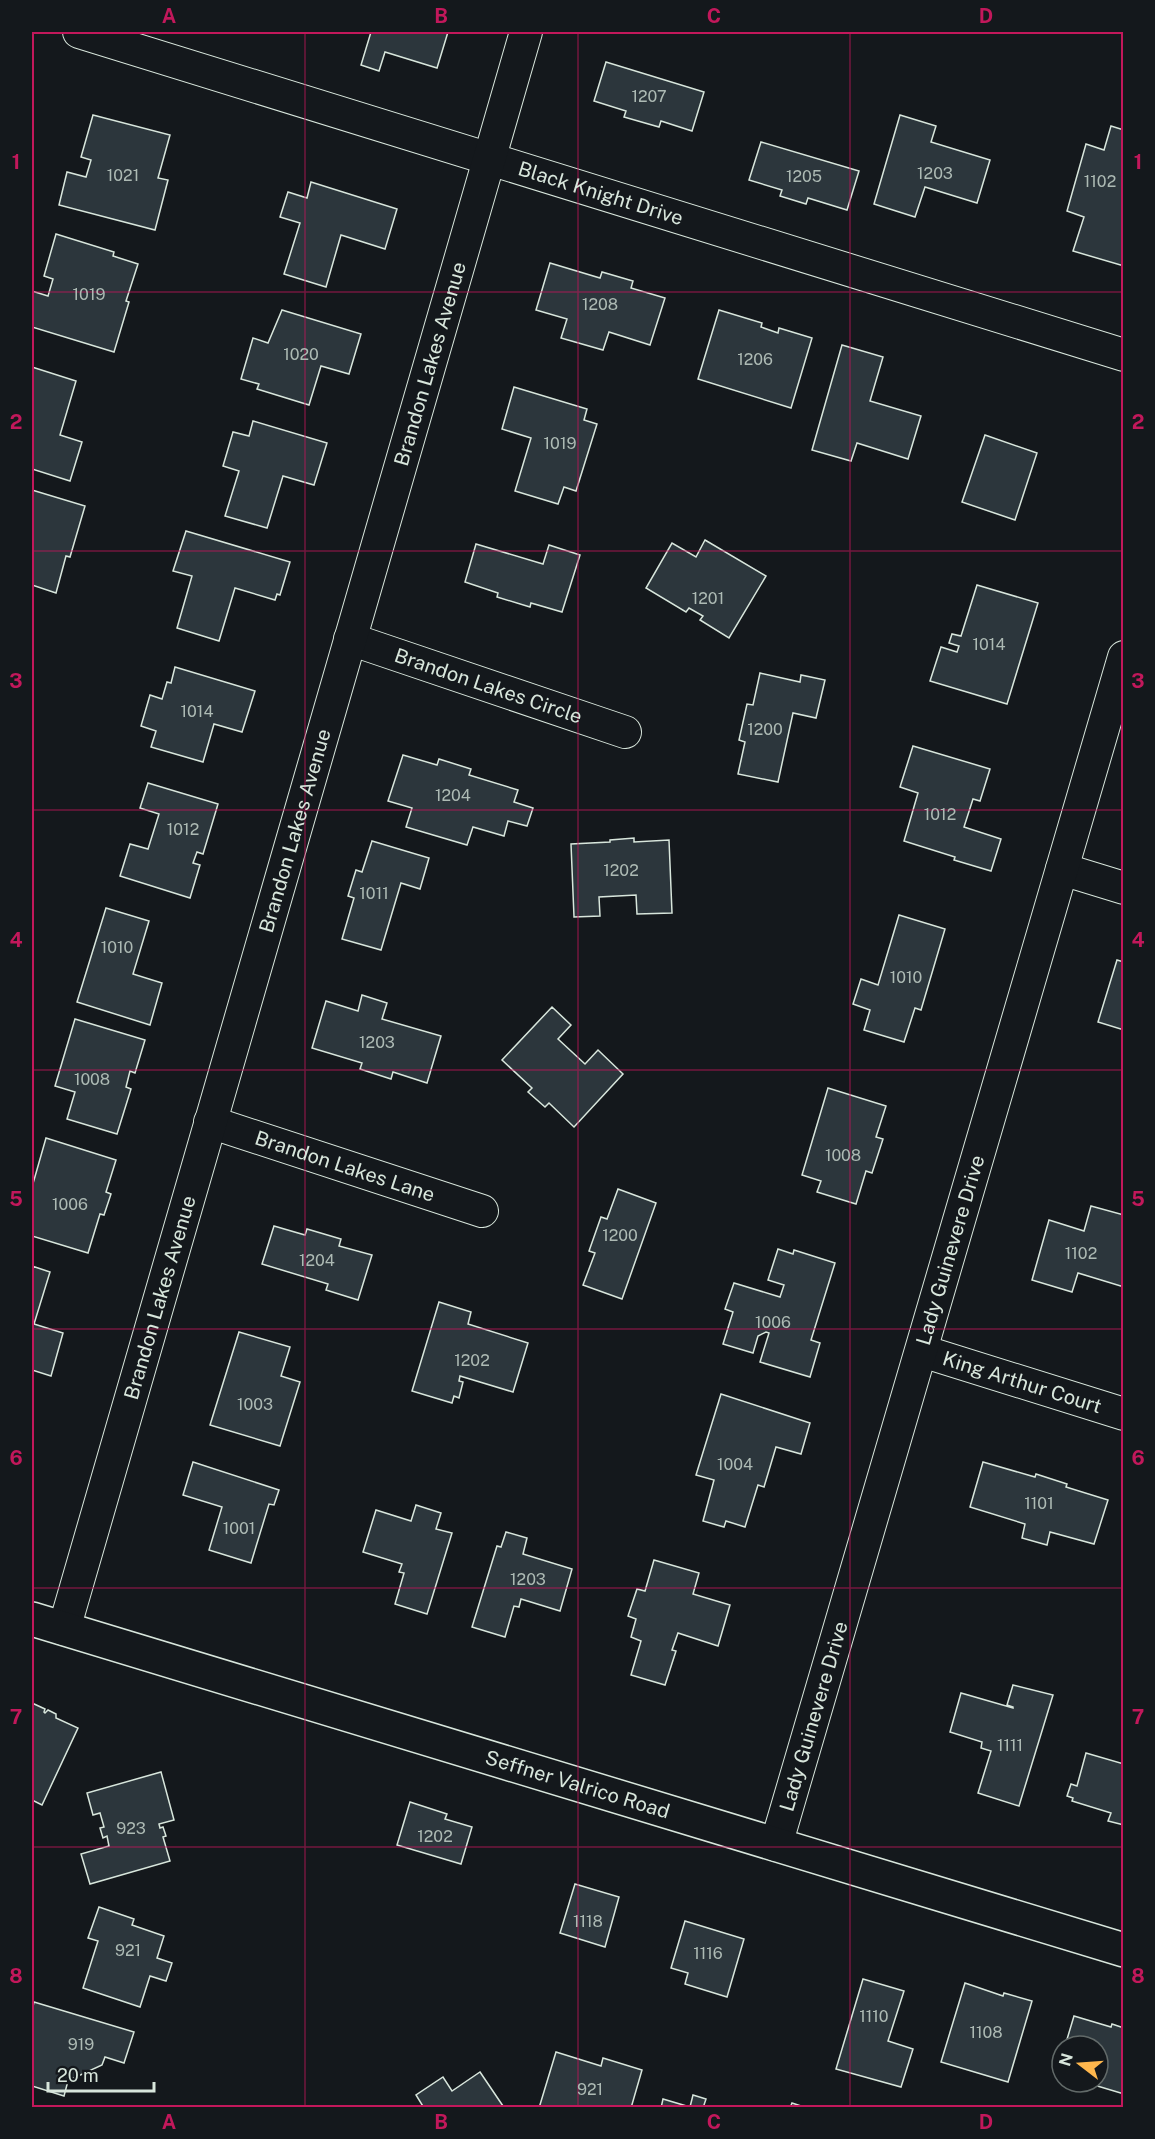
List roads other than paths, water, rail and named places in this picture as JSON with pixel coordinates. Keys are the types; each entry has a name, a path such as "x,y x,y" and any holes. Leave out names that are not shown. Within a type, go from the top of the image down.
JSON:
{"street":[{"name":"Black Knight Drive","path":"80,32 1124,355"},
{"name":"Brandon Lakes Avenue","path":"64,1629 526,32"},
{"name":"Brandon Lakes Circle","path":"350,639 625,732"},
{"name":"Lady Guinevere Drive","path":"776,1845 1124,657"},
{"path":"1062,869 1124,888"},
{"name":"Brandon Lakes Lane","path":"210,1122 482,1211"},
{"name":"King Arthur Court","path":"922,1351 1124,1414"},
{"name":"Seffner Valrico Road","path":"32,1619 1124,1950"}]}
